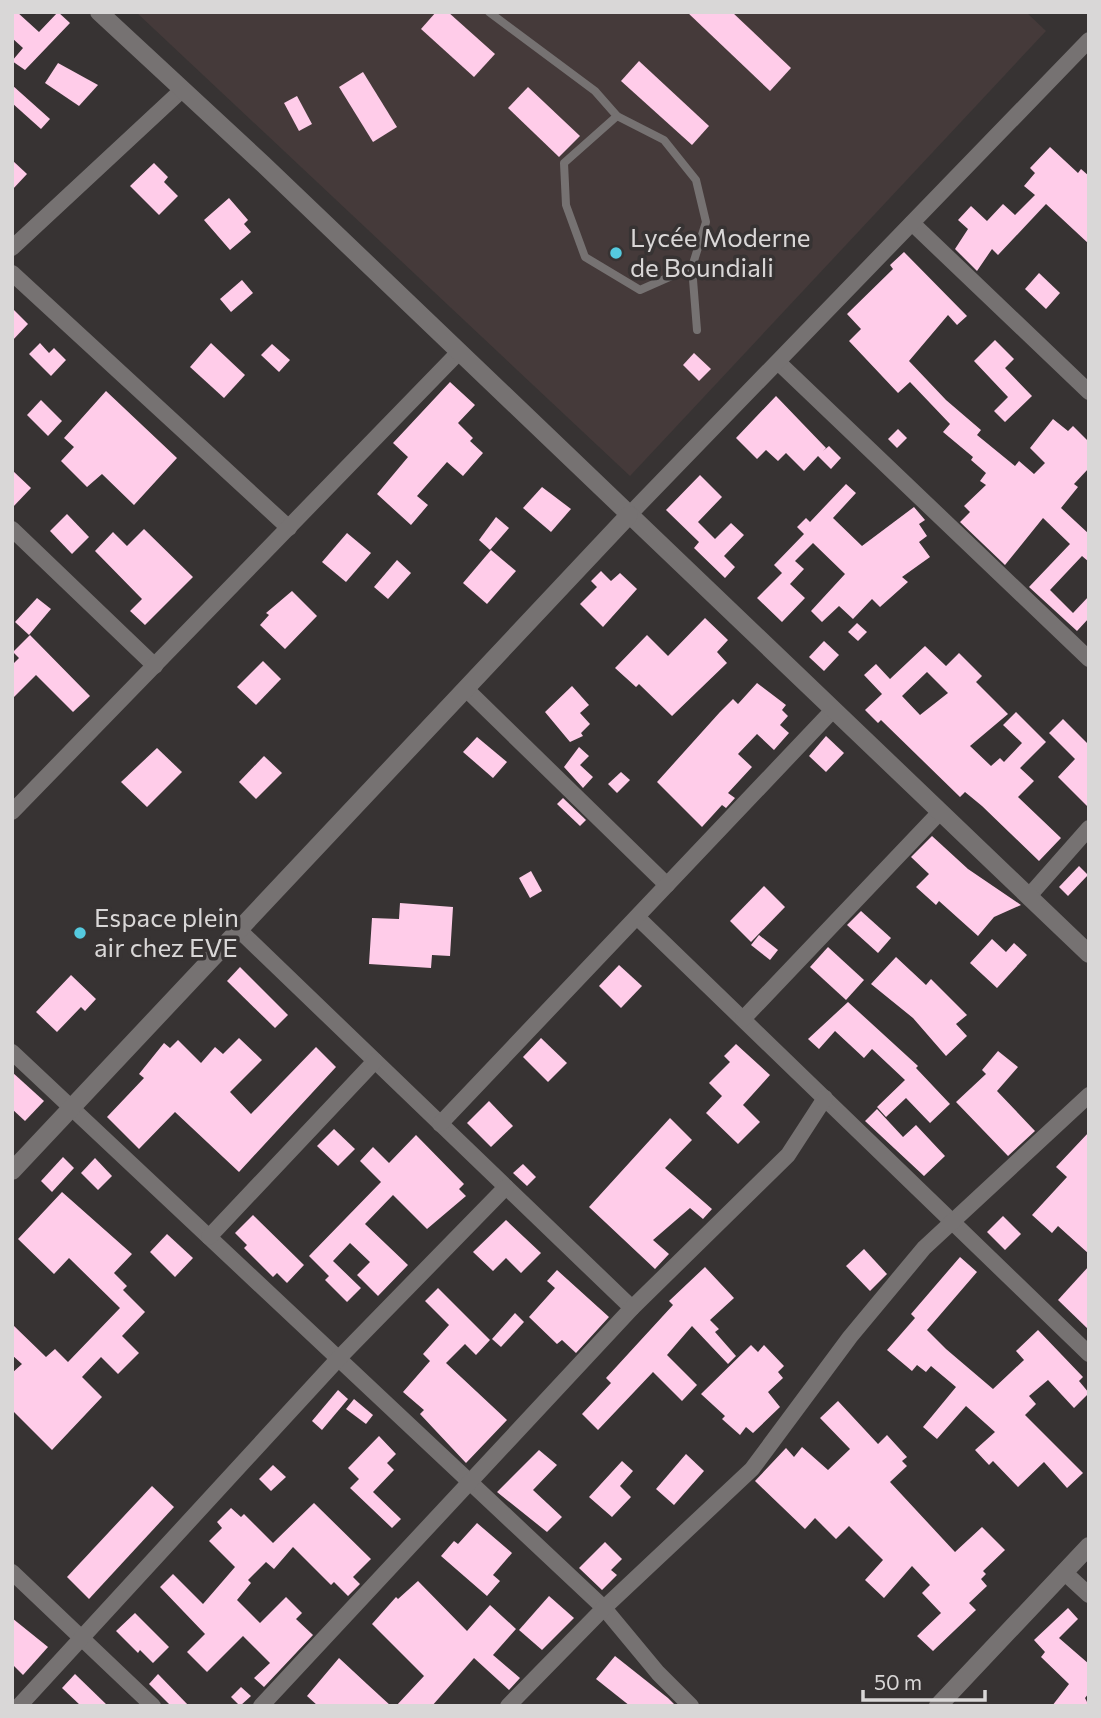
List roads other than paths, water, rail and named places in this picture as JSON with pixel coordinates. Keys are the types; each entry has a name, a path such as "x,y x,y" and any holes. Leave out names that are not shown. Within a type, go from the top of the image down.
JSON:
{"street":[{"path":"99,12 1089,954"},
{"path":"12,1171 629,515 1089,40"},
{"path":"12,248 182,90"},
{"path":"912,223 1089,392"},
{"path":"12,273 289,528"},
{"path":"12,812 459,352"},
{"path":"779,363 1089,659"},
{"path":"13,532 155,666"},
{"path":"466,689 667,885"},
{"path":"440,1124 833,710"},
{"path":"743,1019 940,812"},
{"path":"1029,897 1089,828"},
{"path":"637,917 1089,1354"},
{"path":"239,930 632,1308"},
{"path":"12,1052 604,1608 658,1673 691,1706"},
{"path":"209,1237 375,1061"},
{"path":"508,1706 604,1608 752,1469 924,1248 1089,1095"},
{"path":"261,1706 632,1308 788,1155 825,1098"},
{"path":"19,1706 339,1359 506,1187"},
{"path":"938,1706 1089,1546"},
{"path":"12,1572 153,1706"},
{"path":"1064,1572 1089,1595"}],"lane":[{"path":"489,12 595,91 617,116 664,140 696,180 706,222 692,267 697,330"},
{"path":"617,116 564,163 566,205 585,257 640,290 692,267"}],"place":[{"name":"Lycée Moderne de Boundiali","path":"616,253"},
{"name":"Espace plein air chez EVE","path":"80,933"}]}
